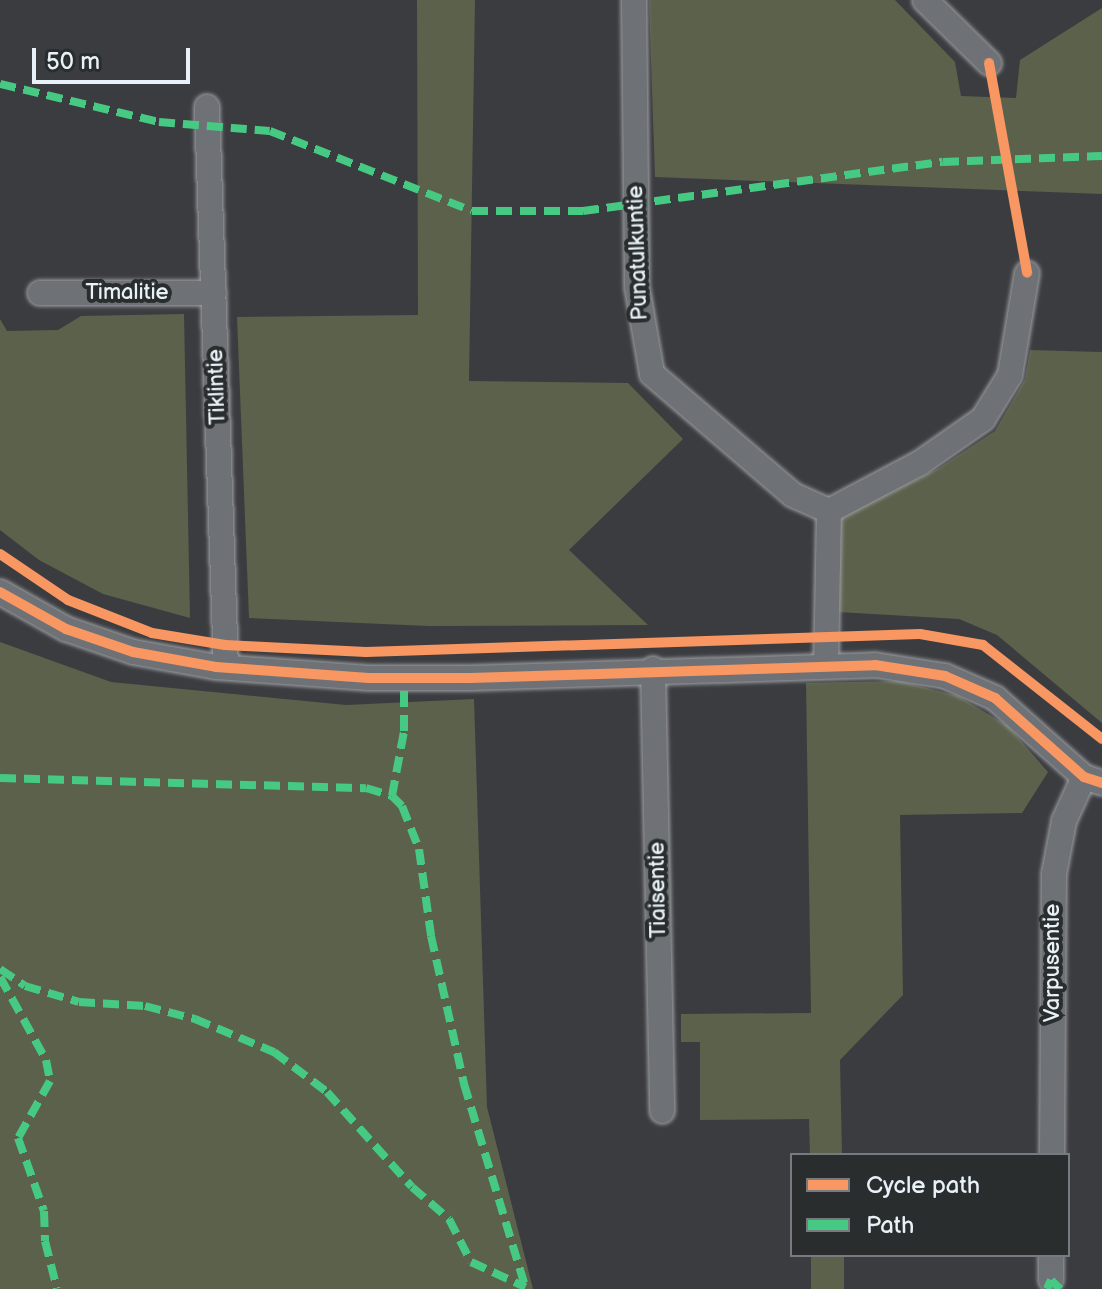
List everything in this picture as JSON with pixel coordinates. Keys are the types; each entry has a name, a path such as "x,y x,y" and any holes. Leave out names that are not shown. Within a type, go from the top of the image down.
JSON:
{"street":[{"name":"Punatulkuntie","path":"634,0 637,287 652,374 793,495 829,511"},
{"path":"925,0 989,63"},
{"name":"Tiklintie","path":"207,107 226,667"},
{"path":"826,666 829,511 920,463 983,419 1010,375 1027,273"},
{"name":"Timalitie","path":"40,293 214,293"},
{"path":"0,592 66,629 133,652 226,667 404,678 875,665 945,676 995,698 1093,780"},
{"name":"Tiaisentie","path":"653,669 662,1111"},
{"name":"Varpusentie","path":"1052,1153 1054,874 1064,821 1093,780"},
{"path":"1051,1257 1051,1280"}],"green space":[{"path":"417,0 475,0 469,381 628,383 683,439 569,550 648,625 428,626 249,618 237,317 418,315"},
{"path":"649,0 895,0 955,62 961,96 1016,98 1020,60 1102,8 1102,194 655,177"},
{"path":"184,314 190,618 103,594 39,560 0,530 0,319 7,331 58,330 81,316"},
{"path":"1030,350 1102,352 1102,723 997,635 959,619 838,612 840,517 939,468 995,431 1025,379"},
{"path":"0,642 111,682 346,705 474,699 487,1107 533,1289 0,1289"},
{"path":"900,681 958,696 1008,726 1048,772 1022,813 900,815 903,995 840,1060 842,1153 810,1153 809,1119 700,1120 700,1042 681,1042 681,1014 811,1013 806,683"},
{"path":"811,1257 844,1257 844,1289 811,1289"}],"marked path":[{"path":"0,84 159,122 270,131 472,211 583,211 943,162 1102,156"},
{"path":"392,796 404,731 404,678"},
{"path":"0,778 366,788 392,796 402,806 419,849 431,936 464,1084 526,1289"},
{"path":"0,969 25,986 79,1002 145,1006 195,1019 274,1052 327,1092 412,1187 449,1219 471,1262 525,1287"},
{"path":"0,977 46,1060 50,1081 18,1138 44,1211 45,1241 57,1289"},
{"path":"1047,1289 1051,1280 1060,1289"}],"cycle path":[{"path":"989,63 1027,273"},
{"path":"0,554 68,600 152,633 225,645 366,652 920,634 983,645 1102,739"},
{"path":"0,592 66,629 133,652 216,667 369,678 471,678 875,665 945,676 995,698 1084,777 1102,783"}]}
